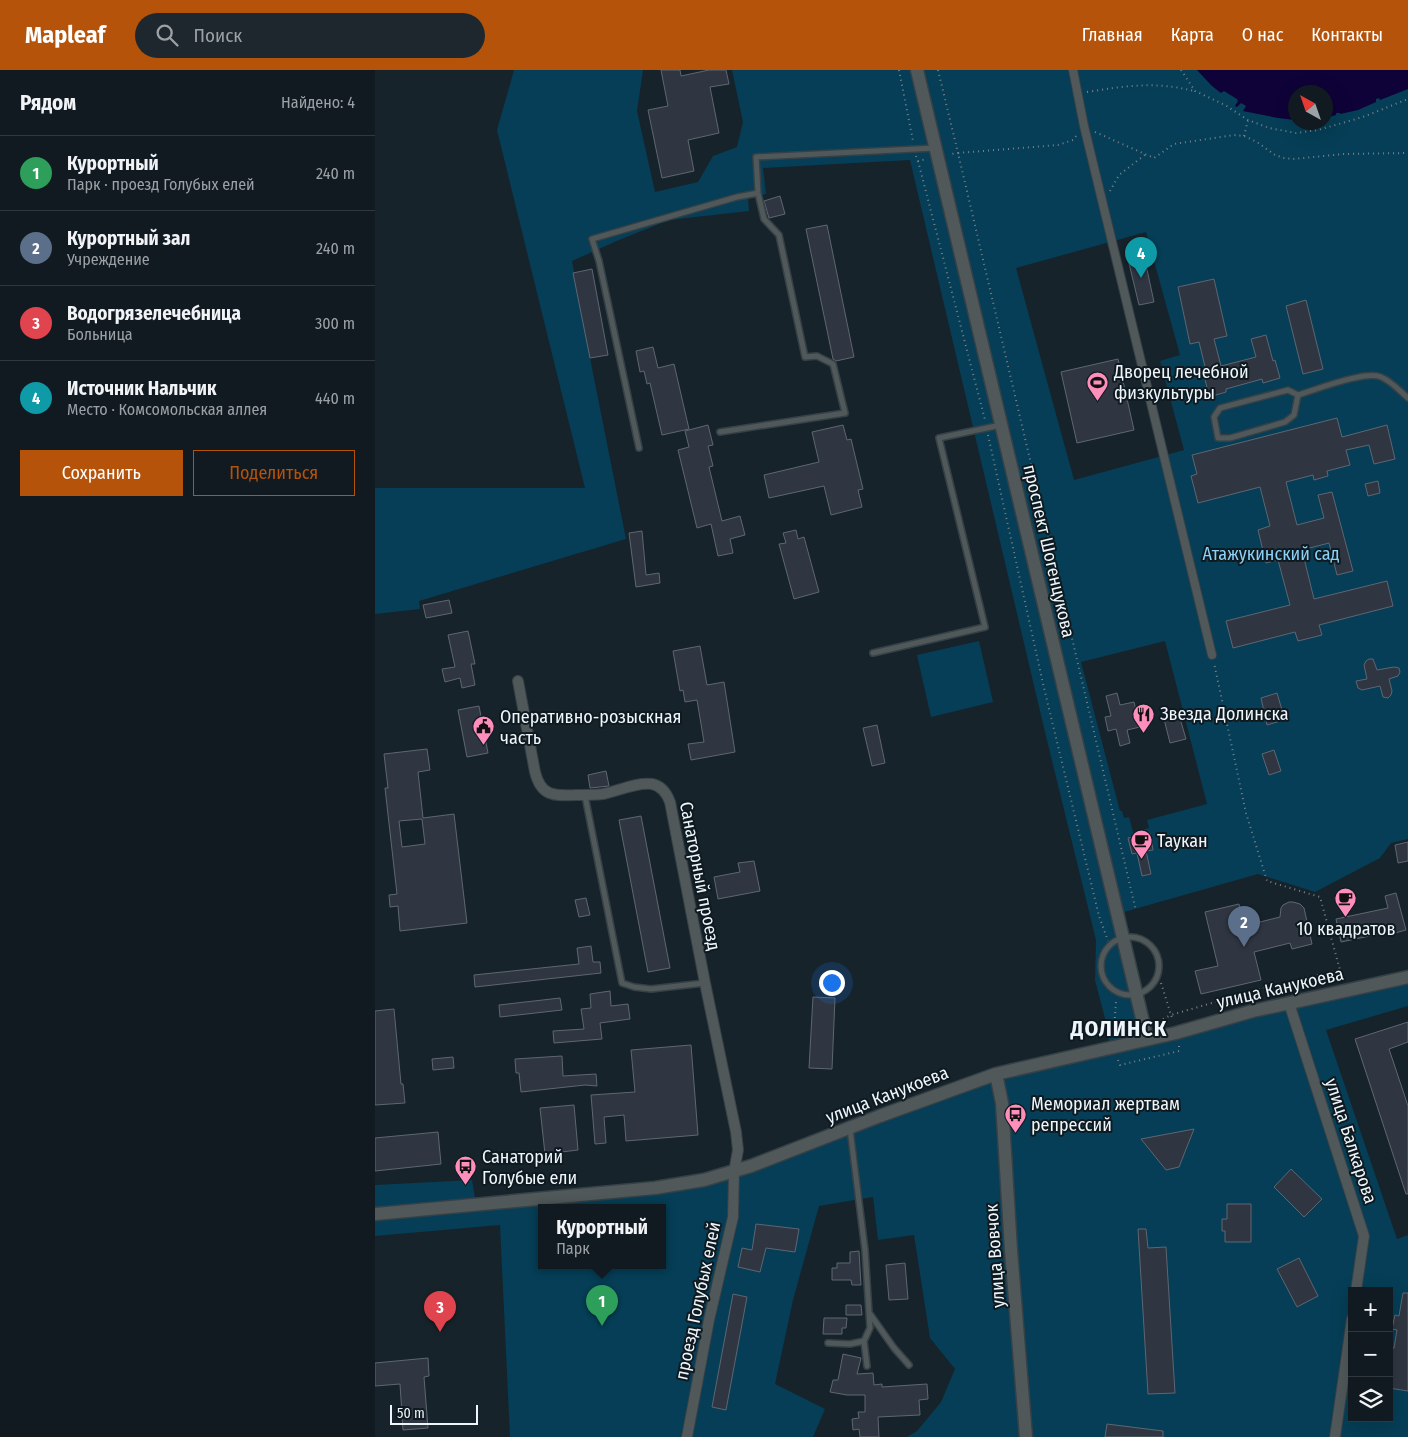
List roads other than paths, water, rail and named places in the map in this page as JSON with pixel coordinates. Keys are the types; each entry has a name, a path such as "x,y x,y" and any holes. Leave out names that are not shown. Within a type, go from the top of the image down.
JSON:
{"street":[{"name":"проспект Шогенцукова","path":"917,70 1147,1039"},
{"path":"1073,70 1084,126 1212,655"},
{"name":"Санаторный проезд","path":"517,681 537,782 546,792 553,795 602,794 633,786 651,784 660,788 667,795 736,1132 739,1150 734,1172"},
{"name":"улица Канукоева","path":"375,1214 655,1188 704,1180 734,1172 995,1074 1147,1039 1289,1003 1408,977"},
{"name":"улица Балкарова","path":"1289,1003 1363,1236 1357,1287"},
{"name":"улица Вовчок","path":"995,1074 1002,1103 1011,1250 1026,1437"},
{"name":"проезд Голубых елей","path":"687,1437 709,1320 733,1217 734,1172"},
{"path":"1335,1437 1350,1332"}],"lane":[{"path":"720,432 845,413 833,364 817,356 805,357 779,234 764,219 758,192 756,157 935,148"},
{"path":"639,448 599,261 592,239 758,192"},
{"path":"1298,395 1294,415 1285,422 1231,438 1218,438 1214,417 1220,408 1288,390 1298,395 1355,377 1379,376 1408,398"},
{"path":"873,652 985,628 939,438 1001,425"},
{"path":"585,795 622,983 651,989 705,982"},
{"path":"1133,936 1143,939 1151,945 1157,954 1160,964 1158,975 1153,984 1145,991 1136,995 1124,995 1114,991 1106,983 1101,973 1101,962 1105,951 1112,943 1122,938 1133,936"},
{"path":"850,1128 865,1250 870,1328 864,1342 867,1366"},
{"path":"869,1312 894,1348 909,1365"},
{"path":"828,1343 850,1344 864,1342"}],"place":[{"name":"Источник Нальчик","path":"1141,278"},
{"name":"Дворец лечебной физкультуры","path":"1098,401"},
{"name":"Звезда Долинска","path":"1144,733"},
{"name":"Оперативно-розыскная часть","path":"484,746"},
{"name":"Таукан","path":"1141,860"},
{"name":"10 квадратов","path":"1346,918"},
{"name":"Курортный зал","path":"1244,947"},
{"name":"Мемориал жертвам репрессий","path":"1015,1133"},
{"name":"Санаторий Голубые ели","path":"466,1186"},
{"name":"Курортный","path":"602,1326"},
{"name":"Водогрязелечебница","path":"440,1332"}],"district":[{"name":"ДОЛИНСК","path":"1119,1028"}],"park label":[{"name":"Атажукинский сад","path":"1271,554"}]}
